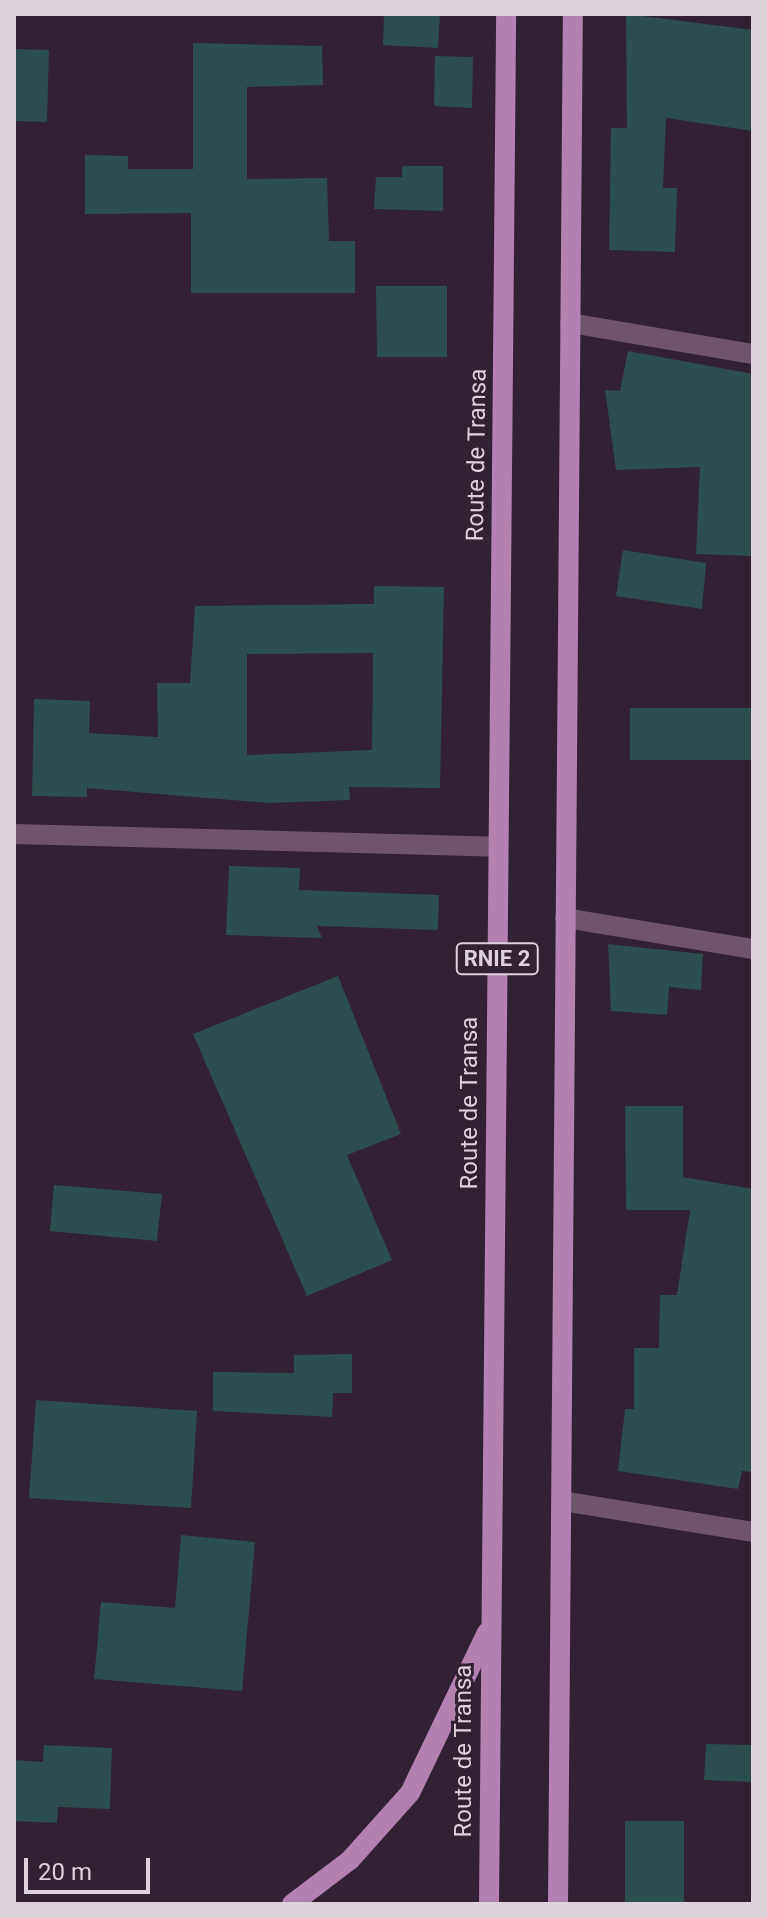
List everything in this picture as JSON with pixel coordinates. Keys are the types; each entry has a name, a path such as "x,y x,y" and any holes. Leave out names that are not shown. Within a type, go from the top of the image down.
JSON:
{"main road":[{"name":"Route de Transa","path":"489,1904 506,14"},
{"name":"RNIE 2","path":"558,1904 573,14"},
{"path":"292,1904 350,1860 410,1793 433,1758 491,1625"}],"street":[{"path":"570,323 753,354"},
{"path":"14,834 498,847"},
{"path":"565,918 753,949"},
{"path":"562,1501 753,1532"}],"building":[{"path":"384,14 440,14 438,48 383,45"},
{"path":"626,14 753,30 753,131 666,118 663,188 677,188 675,252 609,250 611,128 627,128"},
{"path":"193,43 322,46 323,85 247,87 247,179 327,178 329,241 355,241 355,293 191,293 191,213 85,214 85,155 128,156 128,169 193,169"},
{"path":"14,49 49,50 47,122 14,121"},
{"path":"435,56 473,57 472,108 434,106"},
{"path":"402,166 443,166 443,211 374,209 376,177 402,177"},
{"path":"376,286 447,286 447,357 377,357"},
{"path":"628,351 753,374 753,556 696,554 700,467 616,470 605,390 620,391"},
{"path":"623,550 706,563 702,609 616,596"},
{"path":"374,586 444,587 440,788 349,787 350,800 269,803 87,788 87,797 32,796 34,699 90,701 89,733 158,737 157,683 190,683 195,606 374,604","holes":["373,653 372,750 247,755 247,654"]},
{"path":"630,708 753,708 753,760 630,760"},
{"path":"229,866 300,868 299,890 439,895 438,930 317,926 322,938 226,935"},
{"path":"608,944 703,954 701,990 669,987 667,1015 611,1011"},
{"path":"338,976 401,1134 347,1155 392,1260 307,1296 193,1034"},
{"path":"625,1106 683,1106 683,1177 753,1189 753,1472 742,1471 738,1489 618,1471 625,1409 634,1409 634,1348 659,1348 660,1295 677,1295 690,1210 626,1210"},
{"path":"54,1185 162,1194 157,1241 50,1231"},
{"path":"352,1354 352,1393 333,1393 332,1417 213,1411 213,1372 294,1373 294,1355"},
{"path":"36,1400 197,1411 191,1508 29,1498"},
{"path":"181,1535 255,1542 242,1691 94,1679 101,1602 175,1608"},
{"path":"706,1744 753,1745 753,1782 704,1780"},
{"path":"44,1745 112,1748 110,1809 58,1807 57,1823 14,1821 14,1760 43,1762"},
{"path":"625,1821 684,1821 684,1904 625,1904"}]}
